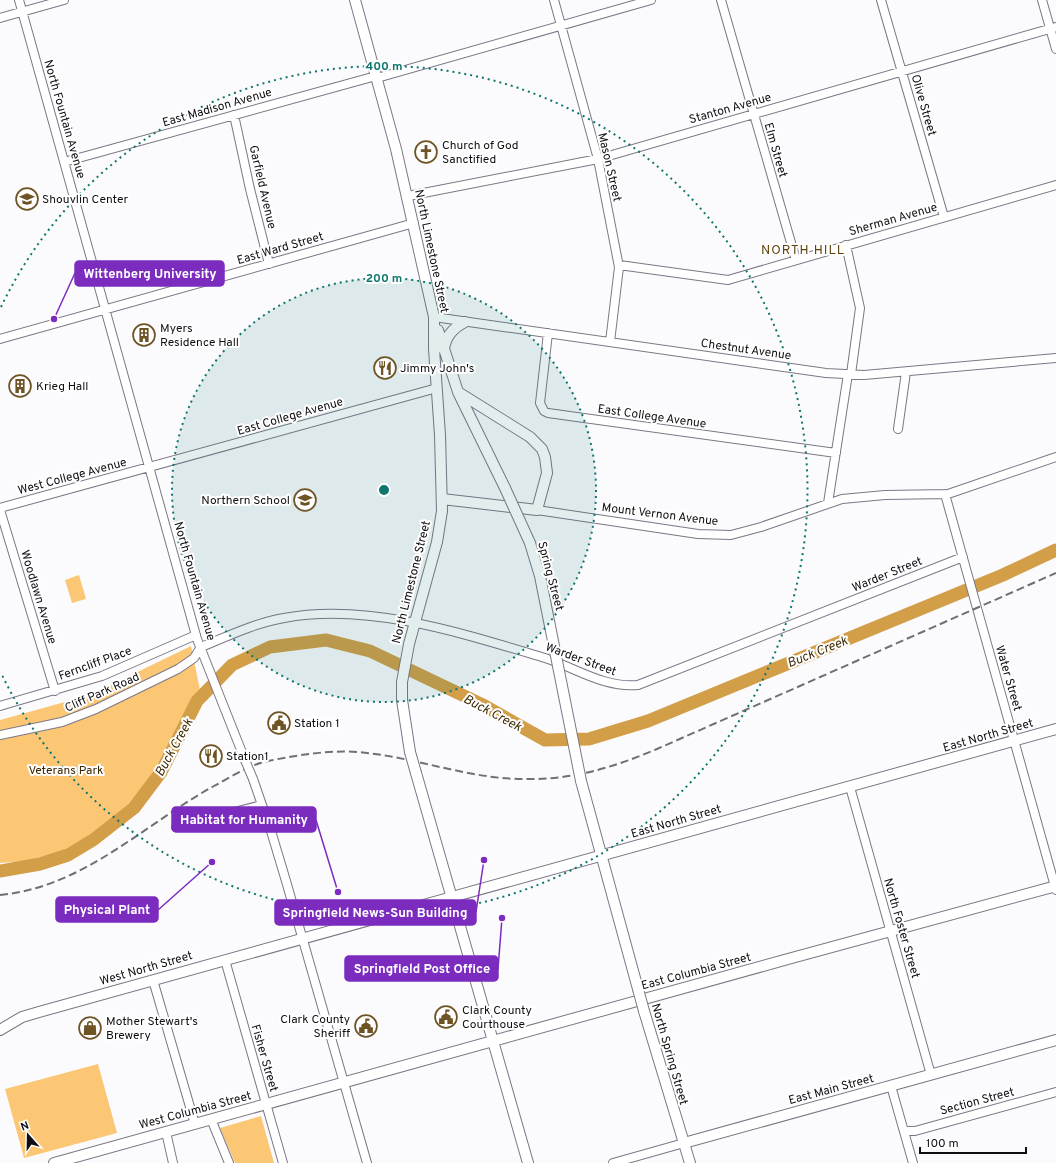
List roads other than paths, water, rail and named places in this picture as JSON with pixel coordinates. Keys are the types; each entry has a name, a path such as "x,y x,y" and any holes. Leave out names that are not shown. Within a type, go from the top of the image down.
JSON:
{"main road":[{"name":"North Limestone Street","path":"355,0 408,196 434,317 442,511 437,542 410,644 402,682 402,699 410,752 528,1163"},
{"name":"Spring Street","path":"434,317 444,354 458,392 530,543 540,576 581,781 601,856"},
{"path":"444,354 445,342 449,334 465,322"},
{"path":"458,392 530,437 542,449 545,457 547,473 537,510"},
{"name":"Mount Vernon Avenue","path":"442,499 537,510"},
{"name":"East North Street","path":"302,938 1056,729"},
{"name":"North Spring Street","path":"601,856 644,1011 690,1163"},
{"name":"East Columbia Street","path":"344,1083 788,959 1056,888"},
{"name":"West North Street","path":"0,1030 22,1017 302,938"},
{"name":"East Main Street","path":"684,1143 1056,1040"},
{"name":"West Columbia Street","path":"54,1163 344,1083"}],"street":[{"name":"North Fountain Avenue","path":"19,0 196,635 226,708 272,831 367,1163"},
{"path":"0,18 64,0"},
{"name":"Mason Street","path":"554,0 598,159 618,265 610,342"},
{"name":"East Madison Avenue","path":"64,162 234,114 377,77 651,0"},
{"name":"Elm Street","path":"721,0 796,260"},
{"name":"Olive Street","path":"881,0 944,217"},
{"path":"1042,0 1053,28 1056,49"},
{"name":"Stanton Avenue","path":"408,196 598,159 1053,28"},
{"name":"Garfield Avenue","path":"234,114 250,189 269,264"},
{"name":"Sherman Avenue","path":"618,265 728,280 1056,185"},
{"name":"East Ward Street","path":"0,339 414,223"},
{"path":"828,503 860,308 846,246"},
{"name":"Chestnut Avenue","path":"434,317 610,342 864,375 1056,358"},
{"name":"East College Avenue","path":"548,333 540,403 544,411 548,413 836,453"},
{"path":"898,429 906,372"},
{"name":"East College Avenue","path":"150,467 437,388"},
{"name":"Mount Vernon Avenue","path":"537,510 717,536 742,533 828,503 869,496 945,494 1056,457"},
{"name":"West College Avenue","path":"0,509 150,467"},
{"name":"Water Street","path":"945,494 1056,888"},
{"name":"Woodlawn Avenue","path":"0,509 55,691"},
{"name":"Warder Street","path":"201,647 266,622 303,615 320,613 371,615 415,623 547,659 607,682 619,685 638,685 963,556"},
{"name":"Ferncliff Place","path":"0,706 102,676 196,635"},
{"name":"Cliff Park Road","path":"0,735 62,722 96,709 178,669 194,658 201,647"},
{"name":"North Foster Street","path":"850,787 931,1075"},
{"path":"176,827 262,805"},
{"name":"Fisher Street","path":"226,960 283,1163"},
{"path":"153,980 195,1124"},
{"path":"891,1086 913,1163"},
{"name":"Section Street","path":"904,1131 915,1131 1056,1092"},
{"path":"211,1119 229,1163"},
{"path":"166,1132 173,1163"},
{"name":"East Main Street","path":"613,1163 684,1143"}],"waterway":[{"name":"Buck Creek","path":"0,871 40,864 68,855 93,840 134,808 161,772 197,701 232,665 270,647 326,640 370,651 481,704 545,740 589,739 648,721 1003,575 1056,550"}],"railway":[{"path":"0,895 30,890 59,880 86,867 112,852 214,786 247,768 268,761 313,754 358,752 402,759 467,773 510,779 564,777 611,766 657,749 1056,573"}],"place":[{"name":"Church of God Sanctified","path":"426,152"},
{"name":"Shouvlin Center","path":"27,199"},
{"name":"Wittenberg University","path":"54,319"},
{"name":"Myers Residence Hall","path":"144,335"},
{"name":"Jimmy John's","path":"385,368"},
{"name":"Krieg Hall","path":"20,386"},
{"name":"Northern School","path":"305,500"},
{"name":"Station 1","path":"279,723"},
{"name":"Station1","path":"211,756"},
{"name":"Springfield News-Sun Building","path":"484,860"},
{"name":"Physical Plant","path":"212,862"},
{"name":"Habitat for Humanity","path":"338,892"},
{"name":"Springfield Post Office","path":"502,918"},
{"name":"Clark County Courthouse","path":"446,1017"},
{"name":"Clark County Sheriff","path":"366,1026"},
{"name":"Mother Stewart's Brewery","path":"90,1028"}],"district":[{"name":"NORTH HILL","path":"803,249"}],"park label":[{"name":"Veterans Park","path":"66,770"}]}
